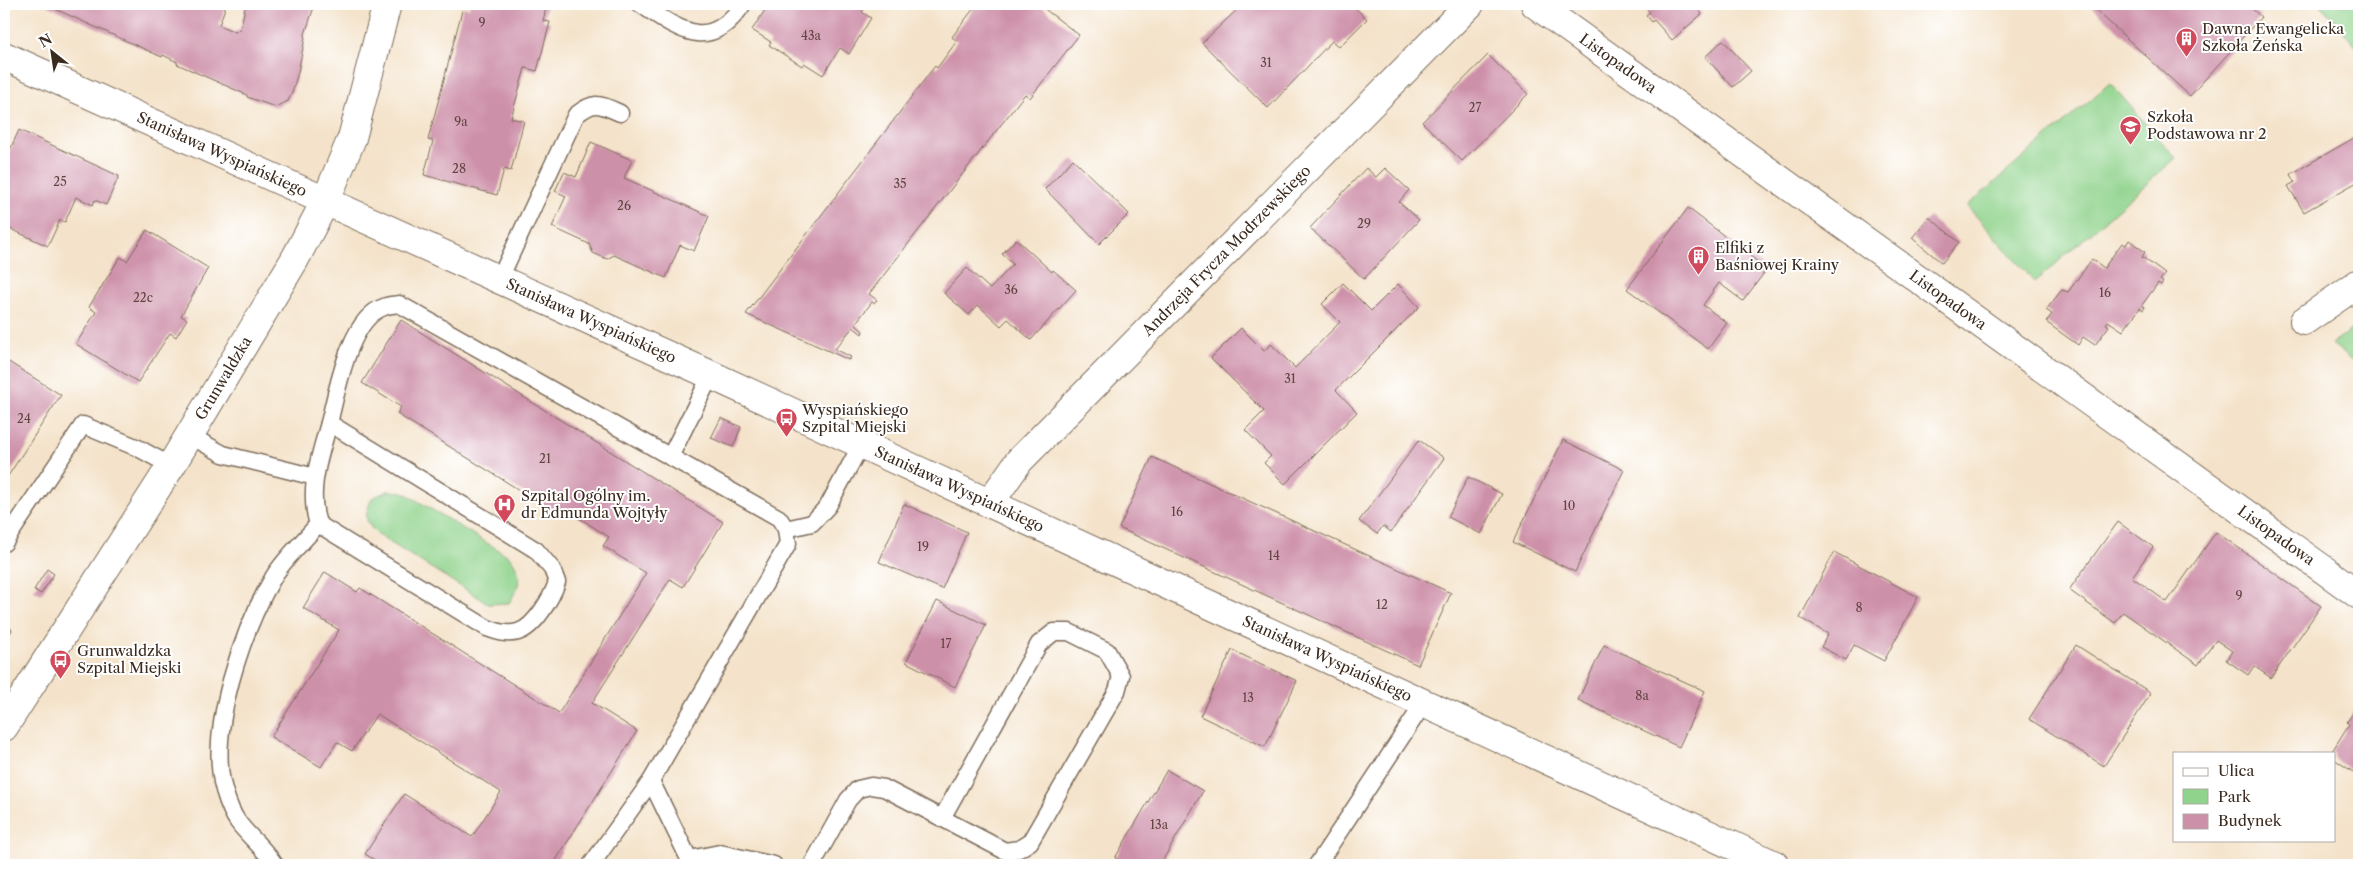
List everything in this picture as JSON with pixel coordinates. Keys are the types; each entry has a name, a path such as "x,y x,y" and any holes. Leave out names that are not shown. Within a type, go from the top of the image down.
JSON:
{"street":[{"name":"Grunwaldzka","path":"4,727 170,466 295,259 326,200 352,138 387,4"},
{"name":"Andrzeja Frycza Modrzewskiego","path":"988,504 1019,461 1470,4"},
{"name":"Listopadowa","path":"1535,4 2359,595"},
{"name":"Stanisława Wyspiańskiego","path":"4,56 500,278 1775,865"},
{"path":"2304,321 2359,282"}],"lane":[{"path":"640,4 681,30 700,35 720,27 743,4"},
{"path":"500,278 576,115 587,106 597,104 620,113"},
{"path":"329,423 536,550 552,569 557,582 552,596 536,618 521,631 504,634 487,628 318,524 314,511 315,477 329,423 348,350 369,317 383,307 399,304 779,518 786,529 788,544 651,781 591,865"},
{"path":"670,457 711,375"},
{"path":"4,543 83,425 138,448 170,466"},
{"path":"189,435 223,454 315,477"},
{"path":"786,529 812,522 828,506 861,445"},
{"path":"275,865 270,856 237,821 224,790 218,758 226,698 245,639 274,576 318,524"},
{"path":"812,865 848,800 858,789 871,786 884,788 1005,851 1019,848 1030,842 1117,691 1121,676 1107,651 1069,632 1054,632 1039,644 942,818"},
{"path":"1317,865 1424,703"},
{"path":"651,781 691,862 720,853 774,865"}],"green space":[{"path":"2320,4 2359,4 2359,50"},
{"path":"2110,83 2176,158 2035,282 1967,206"},
{"path":"2359,324 2359,367 2331,344"},
{"path":"388,491 403,492 510,557 517,569 519,580 509,603 489,604 378,535 368,522 368,509 372,498"}],"building":[{"path":"44,4 224,4 225,8 219,25 235,32 240,29 246,4 315,4 304,37 292,93 288,101 275,107 247,97 247,95 177,64 177,62 163,55 162,57"},
{"path":"470,4 547,4 543,21 550,22 537,71 525,68 511,118 524,121 511,171 504,169 497,195 424,175 433,141 428,140 463,7 469,8"},
{"path":"769,4 868,4 862,12 871,18 849,54 840,48 823,75 804,63 802,66 769,45 771,42 752,30"},
{"path":"977,4 1038,4 1079,35 1030,98 1025,94 869,294 877,300 874,303 872,302 855,324 863,331 862,334 853,327 835,349 851,357 849,360 746,314 935,66 937,68 957,41 952,37"},
{"path":"1243,4 1351,4 1367,19 1339,47 1332,41 1268,108 1202,43"},
{"path":"1642,4 1707,4 1699,11 1702,14 1672,40 1654,20 1652,22 1646,15 1650,12"},
{"name":"Dawna Ewangelicka Szkoła Żeńska","path":"2089,4 2247,4 2261,17 2190,96"},
{"path":"1723,40 1751,71 1733,87 1705,57"},
{"path":"1488,55 1528,94 1462,161 1422,122"},
{"path":"19,130 119,176 106,205 95,200 93,205 76,197 65,222 60,220 48,246 4,226 4,199 8,190 4,188 4,163"},
{"path":"2359,135 2359,181 2304,212 2288,186 2295,182 2291,174"},
{"path":"591,142 632,160 624,178 709,216 694,251 680,245 666,278 614,255 607,259 593,253 589,244 552,227 566,196 555,191 564,172 576,177"},
{"path":"1073,159 1129,214 1099,244 1045,189"},
{"path":"1366,168 1376,177 1385,168 1409,190 1399,202 1419,220 1364,279 1310,228"},
{"name":"Elfiki z Baśniowej Krainy","path":"1688,208 1767,269 1743,301 1719,283 1703,305 1727,323 1708,349 1627,289"},
{"path":"1929,217 1959,242 1942,263 1912,238"},
{"path":"147,230 208,268 181,316 187,319 176,337 170,333 138,382 76,344 96,312 89,307 120,257 127,261"},
{"path":"1016,239 1052,272 1053,270 1076,290 1031,340 1008,319 1001,326 978,305 969,315 944,293 967,268 990,289 1013,264 1002,254"},
{"path":"2129,240 2145,252 2142,257 2165,274 2160,280 2163,282 2161,285 2158,283 2142,305 2145,307 2143,310 2140,308 2123,331 2108,321 2106,324 2109,326 2095,345 2083,337 2078,345 2046,322 2052,314 2046,310 2062,290 2068,292 2092,259 2104,268 2122,243 2126,245"},
{"path":"1343,283 1371,311 1398,284 1419,307 1336,390 1357,412 1285,484 1264,463 1271,456 1245,430 1264,411 1211,358 1241,328 1264,351 1271,344 1295,368 1340,322 1322,304"},
{"path":"401,320 723,522 683,587 670,579 592,703 637,731 553,865 376,865 378,862 365,854 404,794 472,837 501,792 377,714 352,751 337,742 321,767 271,737 339,630 303,608 325,572 357,592 360,588 559,713 646,573 603,546 609,537 562,507 558,514 397,414 401,407 362,383"},
{"path":"4,359 61,395 4,482"},
{"path":"721,418 741,427 733,447 711,438"},
{"path":"1419,440 1444,458 1391,532 1383,526 1377,534 1359,521"},
{"path":"1563,440 1624,470 1575,572 1513,542"},
{"path":"1152,457 1451,593 1418,665 1119,528"},
{"path":"1468,477 1502,494 1481,534 1448,517"},
{"path":"904,504 967,532 942,589 879,562"},
{"path":"2118,522 2153,547 2132,577 2167,602 2216,532 2321,606 2271,678 2254,666 2248,675 2226,660 2232,651 2216,640 2198,665 2123,612 2115,623 2069,590"},
{"path":"1834,552 1918,597 1884,661 1854,645 1846,660 1821,647 1828,634 1800,618"},
{"path":"47,569 54,574 41,594 34,590"},
{"path":"937,601 986,625 955,687 906,662"},
{"path":"4,625 12,630 4,643"},
{"path":"1604,645 1705,691 1679,747 1578,700"},
{"path":"2076,645 2151,693 2104,766 2029,719"},
{"path":"1232,650 1297,681 1265,747 1200,716"},
{"path":"2359,704 2359,776 2336,760 2336,752 2332,752 2349,724 2347,722"},
{"path":"1167,770 1203,791 1160,865 1127,865 1115,858"}],"place":[{"name":"Dawna Ewangelicka Szkoła Żeńska","path":"2186,57"},
{"name":"Szkoła Podstawowa nr 2","path":"2131,145"},
{"name":"Elfiki z Baśniowej Krainy","path":"1699,276"},
{"name":"Wyspiańskiego Szpital Miejski","path":"786,438"},
{"name":"Szpital Ogólny im. dr Edmunda Wojtyły","path":"505,524"},
{"name":"Grunwaldzka Szpital Miejski","path":"61,679"}]}
